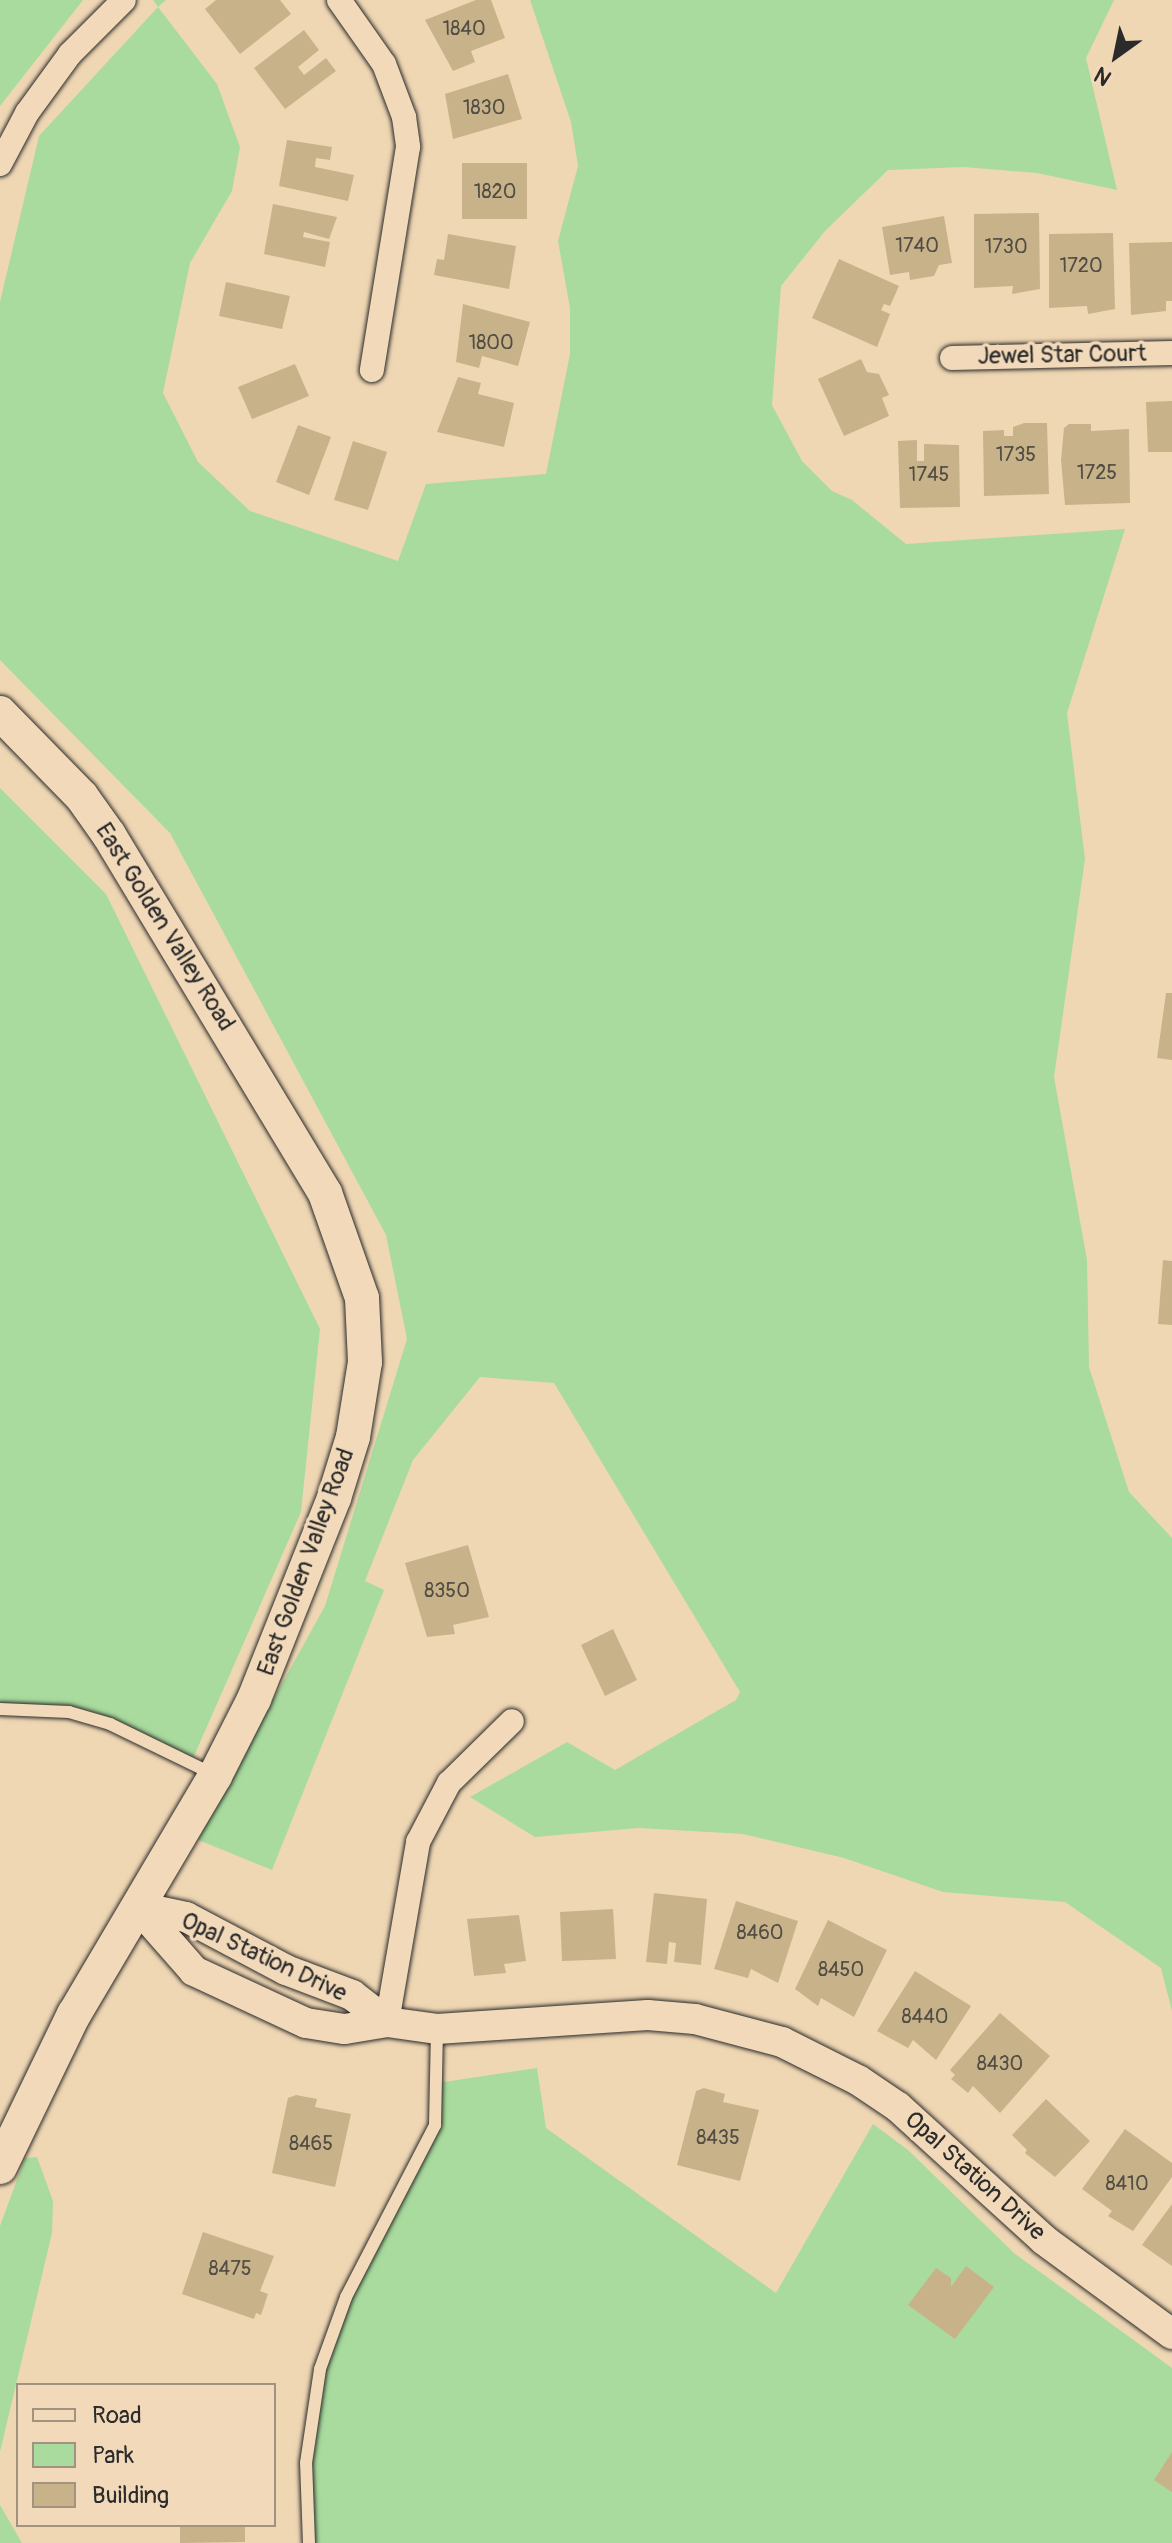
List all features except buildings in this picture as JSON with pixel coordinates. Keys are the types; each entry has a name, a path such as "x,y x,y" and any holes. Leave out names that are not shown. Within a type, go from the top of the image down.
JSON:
{"main road":[{"name":"East Golden Valley Road","path":"0,713 82,797 139,880 325,1193 362,1298 365,1362 353,1437 277,1644 215,1776 74,2014 0,2167"}],"street":[{"path":"0,164 27,113 70,54 124,0"},
{"path":"339,0 384,64 404,117 408,147 372,370"},
{"name":"Jewel Star Court","path":"952,358 1172,353"},
{"path":"387,2022 418,1842 449,1783 512,1721"},
{"name":"Opal Station Drive","path":"138,1907 186,1917 286,1970 352,1995 387,2022"},
{"name":"Opal Station Drive","path":"138,1907 194,1971 226,1989 306,2023 345,2029 387,2022 437,2029 648,2015 695,2019 782,2042 898,2107 1044,2240 1172,2334"}],"lane":[{"path":"0,1709 69,1712 110,1724 215,1776"},
{"path":"309,2543 306,2463 320,2369 346,2297 435,2125 437,2029"}],"green space":[{"path":"0,0 83,0 0,106"},
{"path":"153,0 166,0 158,7"},
{"path":"530,0 1114,0 1086,58 1117,190 1037,173 964,167 888,170 825,231 781,286 772,405 802,461 832,491 852,500 906,544 1125,529 1067,713 1085,859 1054,1077 1087,1260 1089,1367 1129,1492 1172,1538 1172,2011 1161,1968 1065,1902 943,1892 844,1858 743,1834 639,1828 535,1837 470,1797 567,1742 615,1770 736,1700 740,1692 554,1383 480,1377 413,1460 365,1581 384,1590 272,1870 196,1839 325,1606 407,1339 386,1235 170,833 0,660 0,302 39,136 158,7 217,84 240,147 232,191 190,263 163,393 198,462 250,511 398,561 426,484 546,474 570,354 570,308 558,241 578,166 571,122"},
{"path":"0,788 106,894 320,1329 301,1512 191,1763 69,1712 0,1709"},
{"path":"537,2068 546,2128 776,2293 873,2124 908,2150 1014,2253 1172,2368 1172,2543 309,2543 308,2426 331,2331 425,2150 437,2083"},
{"path":"37,2157 53,2201 52,2233 0,2452 0,2226 25,2158"},
{"path":"0,2505 22,2543 0,2543"}]}
